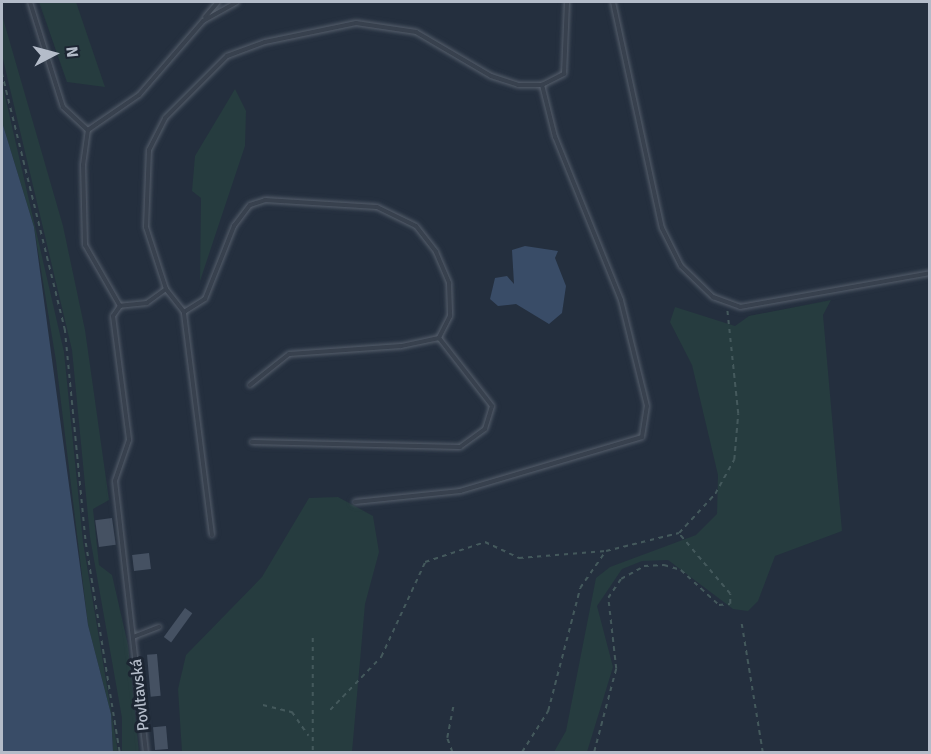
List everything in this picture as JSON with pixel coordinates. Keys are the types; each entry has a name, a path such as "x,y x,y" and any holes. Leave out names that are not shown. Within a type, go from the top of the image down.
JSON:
{"lane":[{"path":"30,2 63,107 88,130"},
{"path":"166,289 147,303 120,306 86,245 83,165 88,130 139,95 218,2"},
{"path":"202,21 237,2"},
{"path":"212,535 184,312 166,289 146,226 148,150 173,109 227,56 265,42 356,23 416,32 491,76 518,85 542,85 564,74 567,2"},
{"path":"613,2 662,228 681,266 726,305 822,296 930,273"},
{"path":"354,502 460,491 577,461 642,437 647,406 621,300 555,137 542,85"},
{"path":"184,312 206,299 234,225 250,205 265,200 320,199 377,207 416,226 436,252 449,284 450,316 439,338"},
{"name":"Povltavská","path":"120,306 113,316 129,440 115,481 146,753"},
{"path":"250,385 289,354 401,346 439,338"},
{"path":"252,442 460,447 484,429 492,406 439,338"},
{"path":"133,637 159,627"}],"path":[{"path":"2,73 65,329 86,543 120,753"},
{"path":"330,710 381,657 425,562 484,542 519,558 606,551 679,533 715,494 734,460 738,414 726,305"},
{"path":"594,753 616,669 608,598 621,579 644,566 664,565 681,570 719,605 730,604 729,594 679,533"},
{"path":"522,753 548,711 580,588 606,551"},
{"path":"742,624 763,753"},
{"path":"313,638 310,737 313,753"},
{"path":"263,705 292,712 310,737"},
{"path":"452,753 447,738 453,706"}],"green space":[{"path":"39,2 76,2 105,87 67,82"},
{"path":"2,15 63,226 85,330 109,500 93,509 99,565 112,575 128,645 139,752 122,752 122,718 90,537 72,350 2,55"},
{"path":"2,83 64,352 83,542 118,752 113,752 111,714 88,625 56,361 34,227 2,122"},
{"path":"235,89 246,111 245,146 200,281 201,198 192,191 195,156"},
{"path":"831,300 823,315 842,531 775,556 758,601 748,611 733,609 668,560 642,561 622,569 597,606 613,667 587,752 554,752 566,731 596,578 610,567 696,535 717,514 718,475 692,365 670,322 675,307 735,326 749,316"},
{"path":"338,497 373,516 379,552 365,604 352,752 182,752 178,689 186,655 262,577 309,498"}],"water":[{"path":"2,122 34,227 88,625 111,714 113,752 2,752"},
{"path":"525,246 558,251 555,258 566,286 562,313 549,324 516,304 498,306 490,299 495,278 507,276 514,284 512,250"}],"building":[{"path":"112,518 116,545 99,547 95,520"},
{"path":"149,553 151,569 134,571 132,555"},
{"path":"185,608 192,613 171,642 164,637"},
{"path":"157,654 161,696 151,697 147,655"},
{"path":"166,726 168,749 155,750 153,727"}]}
